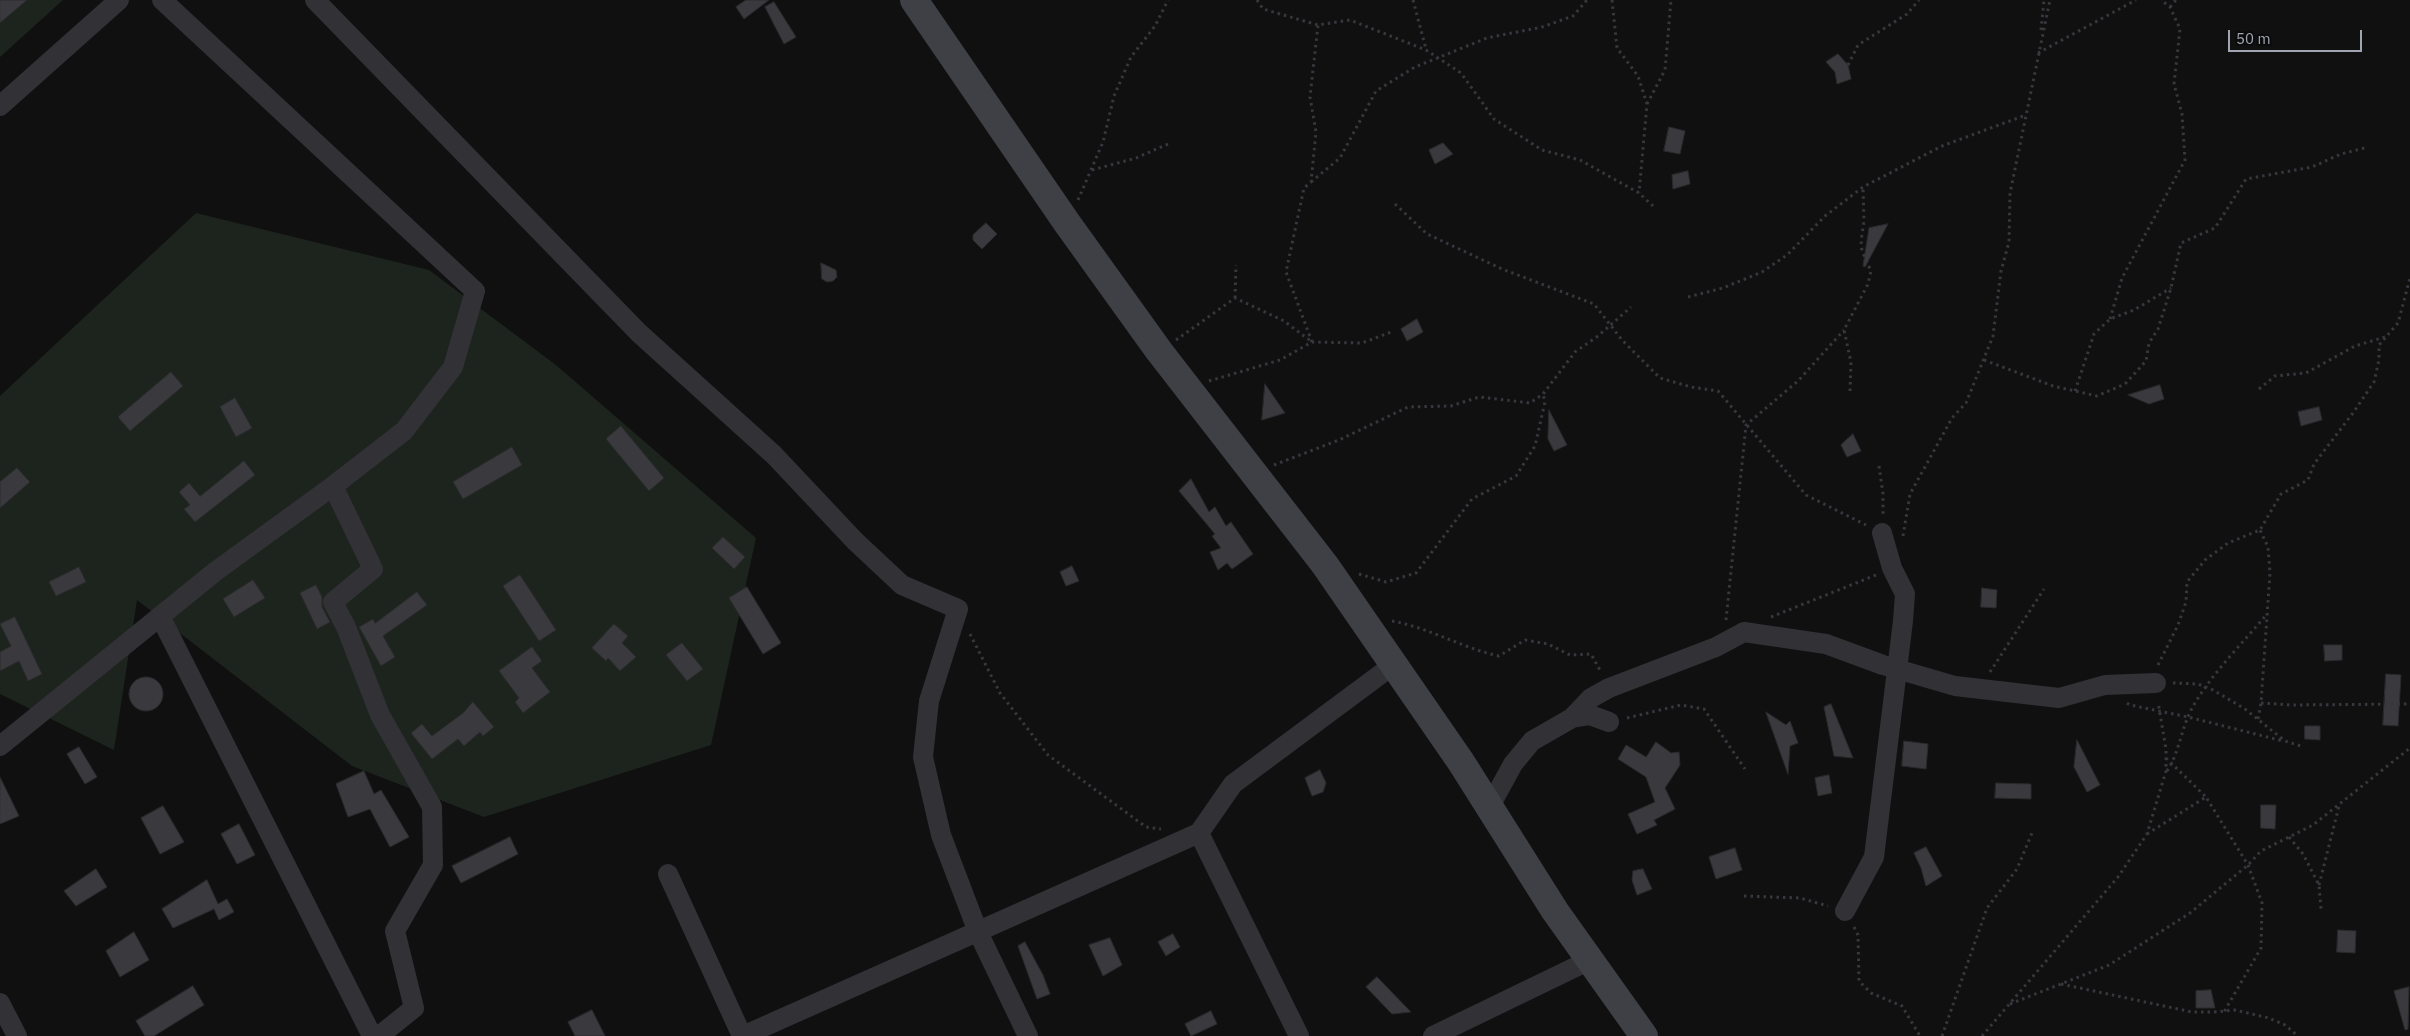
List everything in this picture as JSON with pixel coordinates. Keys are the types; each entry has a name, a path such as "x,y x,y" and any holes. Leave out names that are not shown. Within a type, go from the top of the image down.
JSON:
{"street":[{"path":"0,106 119,0"},
{"path":"0,746 216,571 333,486 404,431 453,367 476,291 162,0"},
{"path":"314,0 639,333 774,455 855,541 902,585 958,609 929,702 923,758 941,835 978,932 1028,1036"},
{"path":"914,0 1067,223 1159,351 1189,387 1252,473 1325,565 1460,762 1555,910 1644,1036"},
{"path":"333,486 373,569 333,602 346,627 380,715 432,807 433,865 396,931 414,1008 379,1036"},
{"path":"1845,911 1874,857 1905,594 1892,568 1882,532"},
{"path":"160,616 372,1036"},
{"path":"1489,808 1514,764 1532,741 1572,718 1591,698 1609,688 1716,647 1744,632 1826,644 1883,665 1955,686 1978,689 2059,698 2105,685 2152,683"},
{"path":"668,874 742,1036 1199,833 1233,784 1393,665"},
{"path":"1572,718 1590,716 1609,722"},
{"path":"1199,833 1299,1036"},
{"path":"1433,1036 1590,960"},
{"path":"0,1003 16,1036"}],"path":[{"path":"1067,223 1103,142 1114,96 1131,57 1155,26 1168,0"},
{"path":"1256,0 1263,9 1318,25 1350,20 1426,50 1461,74 1494,119 1542,150 1580,160 1640,193 1653,206"},
{"path":"1413,0 1426,50"},
{"path":"1312,342 1286,272 1304,188 1340,158 1376,91 1415,67 1487,38 1542,27 1573,16 1587,0"},
{"path":"1612,0 1617,48 1638,76 1646,104 1640,193"},
{"path":"1646,104 1665,70 1670,0"},
{"path":"1848,65 1858,45 1907,14 1919,0"},
{"path":"1904,538 1910,494 1952,418 1966,402 1993,336 2001,271 2008,242 2010,193 2034,86 2044,0"},
{"path":"2038,53 2050,0"},
{"path":"2038,53 2136,0"},
{"path":"2110,319 2122,278 2186,160 2182,114 2174,84 2180,29 2170,7 2161,0"},
{"path":"2170,7 2176,0"},
{"path":"1311,182 1316,132 1310,98 1318,25"},
{"path":"1688,297 1723,288 1762,272 1787,255 1825,216 1863,187 1942,146 2026,115"},
{"path":"1092,170 1136,158 1168,144"},
{"path":"1984,360 2018,375 2098,396 2125,384 2146,360 2149,343 2158,329 2171,288 2180,243 2215,228 2246,178 2312,167 2341,154 2368,147"},
{"path":"1716,647 1728,615 1746,425 1798,381 1844,330 1868,284 1871,271 1862,251 1861,241 1864,221 1863,187"},
{"path":"1395,204 1427,234 1502,269 1594,304 1660,378 1718,392 1806,495 1882,532 1883,494 1879,466"},
{"path":"1235,298 1236,265"},
{"path":"2166,772 2160,712 2152,683 2178,625 2186,602 2186,582 2205,560 2228,543 2260,530 2280,494 2308,480 2314,464 2374,382 2379,360 2379,345 2398,323 2410,278"},
{"path":"2075,391 2094,334 2110,319 2134,310 2171,288"},
{"path":"1235,298 1284,321 1312,342"},
{"path":"1159,351 1198,326 1235,298"},
{"path":"1252,473 1339,440 1408,407 1451,406 1479,397 1530,403 1543,394 1575,352 1611,325 1631,306"},
{"path":"1844,330 1851,362 1850,391"},
{"path":"1189,387 1280,360 1312,342 1362,343 1394,331"},
{"path":"2259,389 2275,376 2306,374 2355,346 2386,336"},
{"path":"1325,565 1386,582 1416,573 1472,499 1516,476 1536,446 1545,402 1543,394"},
{"path":"2258,719 2261,703 2270,573 2268,547 2260,530"},
{"path":"1744,632 1791,607 1822,598 1892,568"},
{"path":"1978,689 2044,589"},
{"path":"958,609 1000,693 1048,755 1146,827 1164,829"},
{"path":"1982,1036 2118,877 2147,834 2166,772 2172,763 2188,717 2206,688 2268,612"},
{"path":"1359,616 1412,625 1479,651 1499,656 1525,640 1548,644 1570,655 1591,654 1609,688"},
{"path":"2152,683 2198,684 2245,709 2285,741"},
{"path":"2105,685 2130,706 2188,717 2304,747"},
{"path":"2261,703 2291,705 2410,704"},
{"path":"1609,722 1681,705 1704,709 1745,770"},
{"path":"2010,1004 2109,965 2190,913 2248,866 2261,851 2312,825 2410,748"},
{"path":"2166,758 2206,797 2248,866 2262,903 2261,948 2224,1012"},
{"path":"2147,834 2206,797"},
{"path":"2321,909 2319,885 2339,805"},
{"path":"1942,1036 1988,908 2017,869 2032,833"},
{"path":"2289,837 2303,854 2319,885"},
{"path":"1744,896 1800,898 1845,911 1858,935 1858,981 1871,993 1902,1006 1920,1036"},
{"path":"2061,984 2192,1012 2235,1010 2269,1018 2285,1025 2298,1036"}],"shaded area":[{"path":"0,0 63,0 0,57"},
{"path":"196,213 429,270 556,365 756,538 711,745 484,817 352,766 137,600 114,750 0,694 0,396"}],"building":[{"path":"0,0 27,0 0,23"},
{"path":"746,0 769,0 744,19 736,7"},
{"path":"774,2 796,37 784,44 765,7"},
{"path":"1838,54 1848,65 1851,79 1837,84 1835,72 1826,62"},
{"path":"1669,127 1685,131 1680,154 1664,151"},
{"path":"1443,143 1453,154 1435,164 1429,150"},
{"path":"1688,171 1690,184 1673,189 1672,175"},
{"path":"986,223 997,234 982,249 973,240 973,235"},
{"path":"1888,224 1865,267 1863,266 1869,228"},
{"path":"821,263 836,270 837,277 833,281 827,282 822,279"},
{"path":"1417,319 1423,332 1407,341 1401,329"},
{"path":"171,372 183,386 130,431 118,417"},
{"path":"1265,384 1285,413 1262,420"},
{"path":"2160,385 2164,399 2149,404 2128,395"},
{"path":"235,398 252,428 236,437 220,407"},
{"path":"2319,407 2322,420 2301,426 2298,412"},
{"path":"1549,410 1567,445 1554,451 1548,439"},
{"path":"621,426 664,478 649,491 606,439"},
{"path":"1853,434 1861,451 1847,457 1841,445"},
{"path":"512,447 522,465 463,499 453,482"},
{"path":"244,461 255,475 195,522 184,509 190,505 179,492 189,483 200,496"},
{"path":"17,468 30,482 0,508 0,482"},
{"path":"1191,479 1209,512 1215,507 1226,526 1231,522 1253,554 1232,569 1227,563 1218,570 1210,552 1221,548 1212,536 1215,534 1179,491"},
{"path":"723,537 745,557 734,569 712,548"},
{"path":"1072,566 1079,581 1066,586 1060,572"},
{"path":"79,567 86,582 56,596 49,582"},
{"path":"520,575 556,630 539,641 503,586"},
{"path":"253,580 265,598 234,617 223,599"},
{"path":"316,585 322,597 322,607 330,622 317,629 300,593"},
{"path":"747,587 781,643 763,654 729,598"},
{"path":"1982,588 1997,590 1996,608 1981,607"},
{"path":"417,592 427,605 383,636 395,657 381,666 359,627 373,619 375,623"},
{"path":"15,617 42,674 28,681 19,661 0,671 0,652 11,646 0,624"},
{"path":"614,624 628,636 622,643 636,657 620,671 608,658 606,661 592,648"},
{"path":"682,643 703,669 687,681 666,655"},
{"path":"2324,645 2342,645 2342,660 2325,661"},
{"path":"532,647 542,661 532,668 550,692 523,713 515,702 519,698 499,671"},
{"path":"2386,674 2401,675 2398,726 2383,725"},
{"path":"146,677 153,678 158,682 162,687 162,701 158,706 153,710 146,711 139,710 134,706 130,701 129,694 130,687 134,682 139,678"},
{"path":"473,702 494,727 483,736 480,732 464,746 458,739 432,759 411,733 422,724 432,736 463,713"},
{"path":"1831,704 1853,758 1834,756 1824,707"},
{"path":"1766,712 1786,725 1790,721 1798,743 1790,746 1788,774"},
{"path":"2305,726 2320,726 2320,740 2305,739"},
{"path":"2077,740 2100,785 2087,792 2074,767"},
{"path":"1904,741 1928,744 1926,769 1902,766"},
{"path":"1656,742 1671,753 1679,752 1680,765 1665,788 1675,809 1654,820 1657,825 1637,834 1628,814 1655,802 1646,777 1618,759 1626,745 1646,757"},
{"path":"79,747 97,777 85,784 67,754"},
{"path":"1320,770 1326,783 1323,792 1312,796 1305,778"},
{"path":"364,771 374,794 381,790 409,837 390,847 370,809 348,817 336,784"},
{"path":"1829,775 1832,793 1818,796 1815,778"},
{"path":"0,777 19,816 0,824"},
{"path":"1996,783 2031,784 2031,799 1995,798"},
{"path":"2261,805 2276,805 2275,829 2261,828"},
{"path":"163,806 184,842 160,854 141,818"},
{"path":"239,824 255,855 237,864 221,834"},
{"path":"510,837 518,854 461,883 452,866"},
{"path":"1926,847 1942,876 1926,886 1914,853"},
{"path":"1735,848 1742,870 1716,879 1709,857"},
{"path":"96,869 107,887 76,906 64,891"},
{"path":"1643,869 1652,889 1637,895 1632,880 1633,871"},
{"path":"207,880 218,904 227,899 234,912 219,920 214,909 173,928 162,909"},
{"path":"2338,930 2356,931 2355,953 2337,952"},
{"path":"134,932 149,960 120,977 106,951"},
{"path":"1173,934 1180,947 1166,956 1158,942"},
{"path":"1110,938 1122,965 1103,976 1089,945"},
{"path":"1025,942 1043,975 1050,994 1037,999 1018,946"},
{"path":"1377,977 1411,1012 1392,1014 1366,987"},
{"path":"193,986 204,1005 154,1036 145,1036 136,1021"},
{"path":"2409,987 2408,1029 2405,1030 2394,991"},
{"path":"2211,990 2215,1008 2196,1008 2196,991"},
{"path":"592,1010 605,1036 575,1036 568,1022"},
{"path":"1211,1011 1217,1024 1191,1036 1185,1024"}]}
